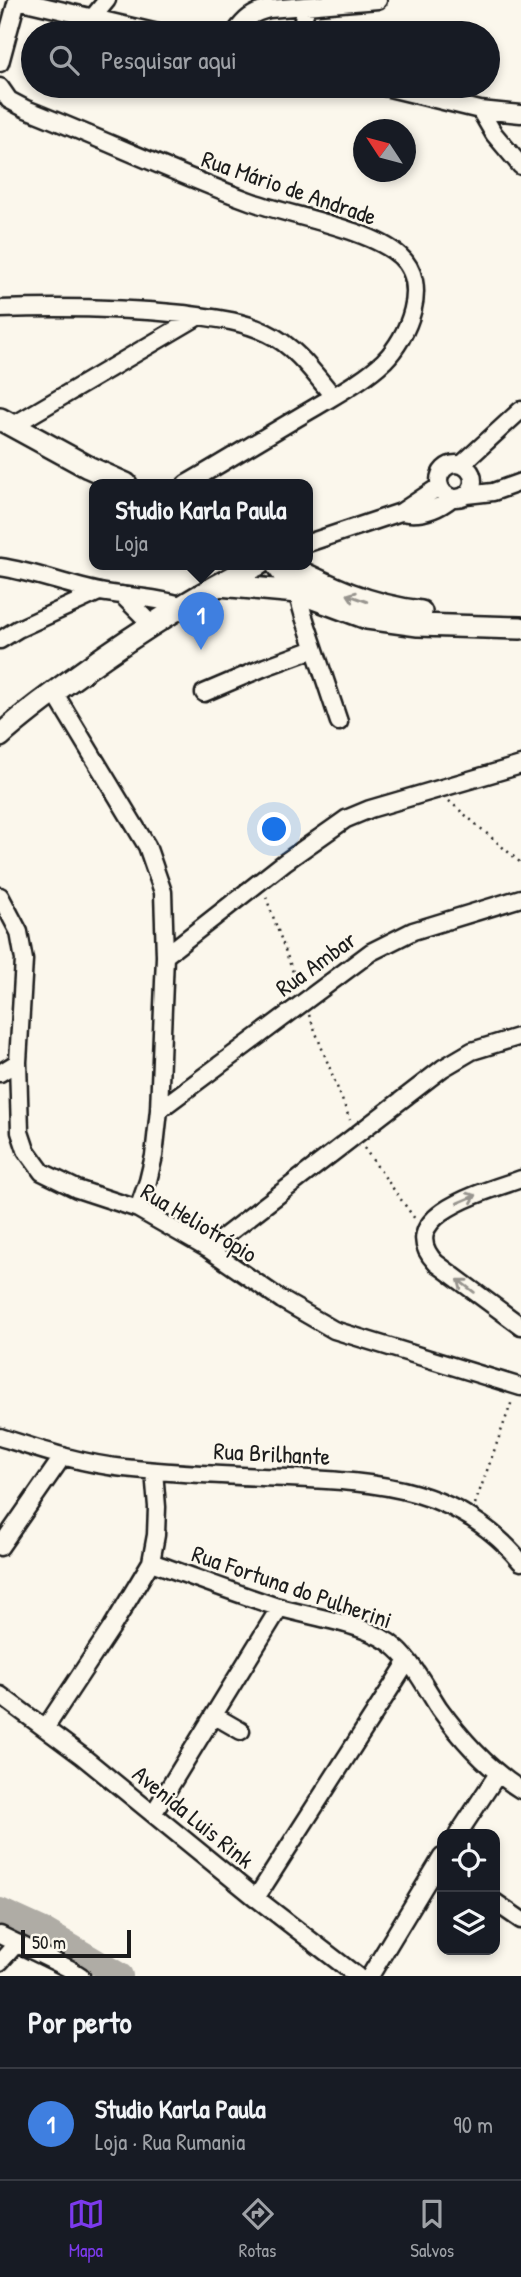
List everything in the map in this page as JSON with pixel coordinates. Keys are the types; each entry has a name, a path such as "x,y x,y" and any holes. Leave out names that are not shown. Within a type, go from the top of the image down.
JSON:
{"main road":[{"path":"6,422 115,479"},
{"path":"0,736 54,692 151,624 247,570"},
{"path":"280,570 297,592"},
{"path":"296,570 350,596 396,609 479,617 521,617"},
{"path":"216,585 297,592 351,614 392,623 521,628"}],"street":[{"path":"0,63 17,0 109,21"},
{"path":"93,17 107,0"},
{"path":"243,21 254,13 269,9 378,0"},
{"path":"303,21 307,7"},
{"name":"Rua Mário de Andrade","path":"0,87 9,100 26,109 249,201 366,237 402,258 411,272 415,287 414,306 399,342 376,368 194,479"},
{"path":"430,98 480,110 521,114"},
{"path":"480,110 502,144 521,166"},
{"path":"0,309 93,308 198,316 248,325 270,334 290,348 333,396"},
{"path":"6,422 198,316"},
{"path":"461,465 521,410"},
{"path":"313,540 401,512 453,493 473,483 467,468 452,465 443,471 439,481 453,493 493,492 518,483"},
{"path":"473,478 518,483"},
{"path":"0,567 29,572 99,592 161,600 180,606"},
{"path":"0,640 99,592"},
{"path":"297,592 339,722"},
{"path":"122,595 151,624"},
{"path":"204,693 314,649"},
{"path":"54,692 147,846 163,892 166,956 159,1110 154,1156 138,1209"},
{"path":"166,956 285,862 346,820 370,809 521,765"},
{"name":"Rua Heliotrópio","path":"0,896 19,932 24,960 18,1062 20,1132 26,1150 42,1172 57,1181 138,1209 208,1249 282,1300 334,1329 519,1386"},
{"name":"Rua Ambar","path":"159,1110 324,985 381,946 425,927 521,898"},
{"path":"208,1249 459,1058 472,1051 521,1036"},
{"path":"0,1073 18,1062"},
{"path":"521,1180 473,1196 443,1211 430,1223 425,1234 425,1248 436,1263 521,1326"},
{"name":"Rua Brilhante","path":"0,1437 63,1456 120,1468 373,1483 410,1491 450,1505 471,1517 499,1539 521,1562"},
{"path":"0,1547 63,1456"},
{"path":"46,1727 112,1628 151,1562 157,1507 154,1471"},
{"name":"Rua Fortuna do Pulherini","path":"151,1562 280,1607 378,1636 397,1649 408,1661 453,1727 497,1775 521,1790"},
{"path":"153,1814 280,1607"},
{"path":"256,1898 408,1661"},
{"name":"Avenida Luis Rink","path":"0,1695 46,1727 256,1898 357,1976"},
{"path":"215,1716 241,1731"},
{"path":"461,1829 497,1775"},
{"path":"370,1976 437,1868"},
{"path":"500,1905 521,1920"},
{"path":"0,1935 72,1973"},
{"path":"0,1962 17,1943"}],"path":[{"path":"437,790 521,863"},
{"path":"356,1135 425,1234"},
{"path":"471,1517 519,1386"}],"waterway":[{"path":"0,1911 44,1931 120,1976"}],"place":[{"name":"Studio Karla Paula","path":"201,650"}]}
